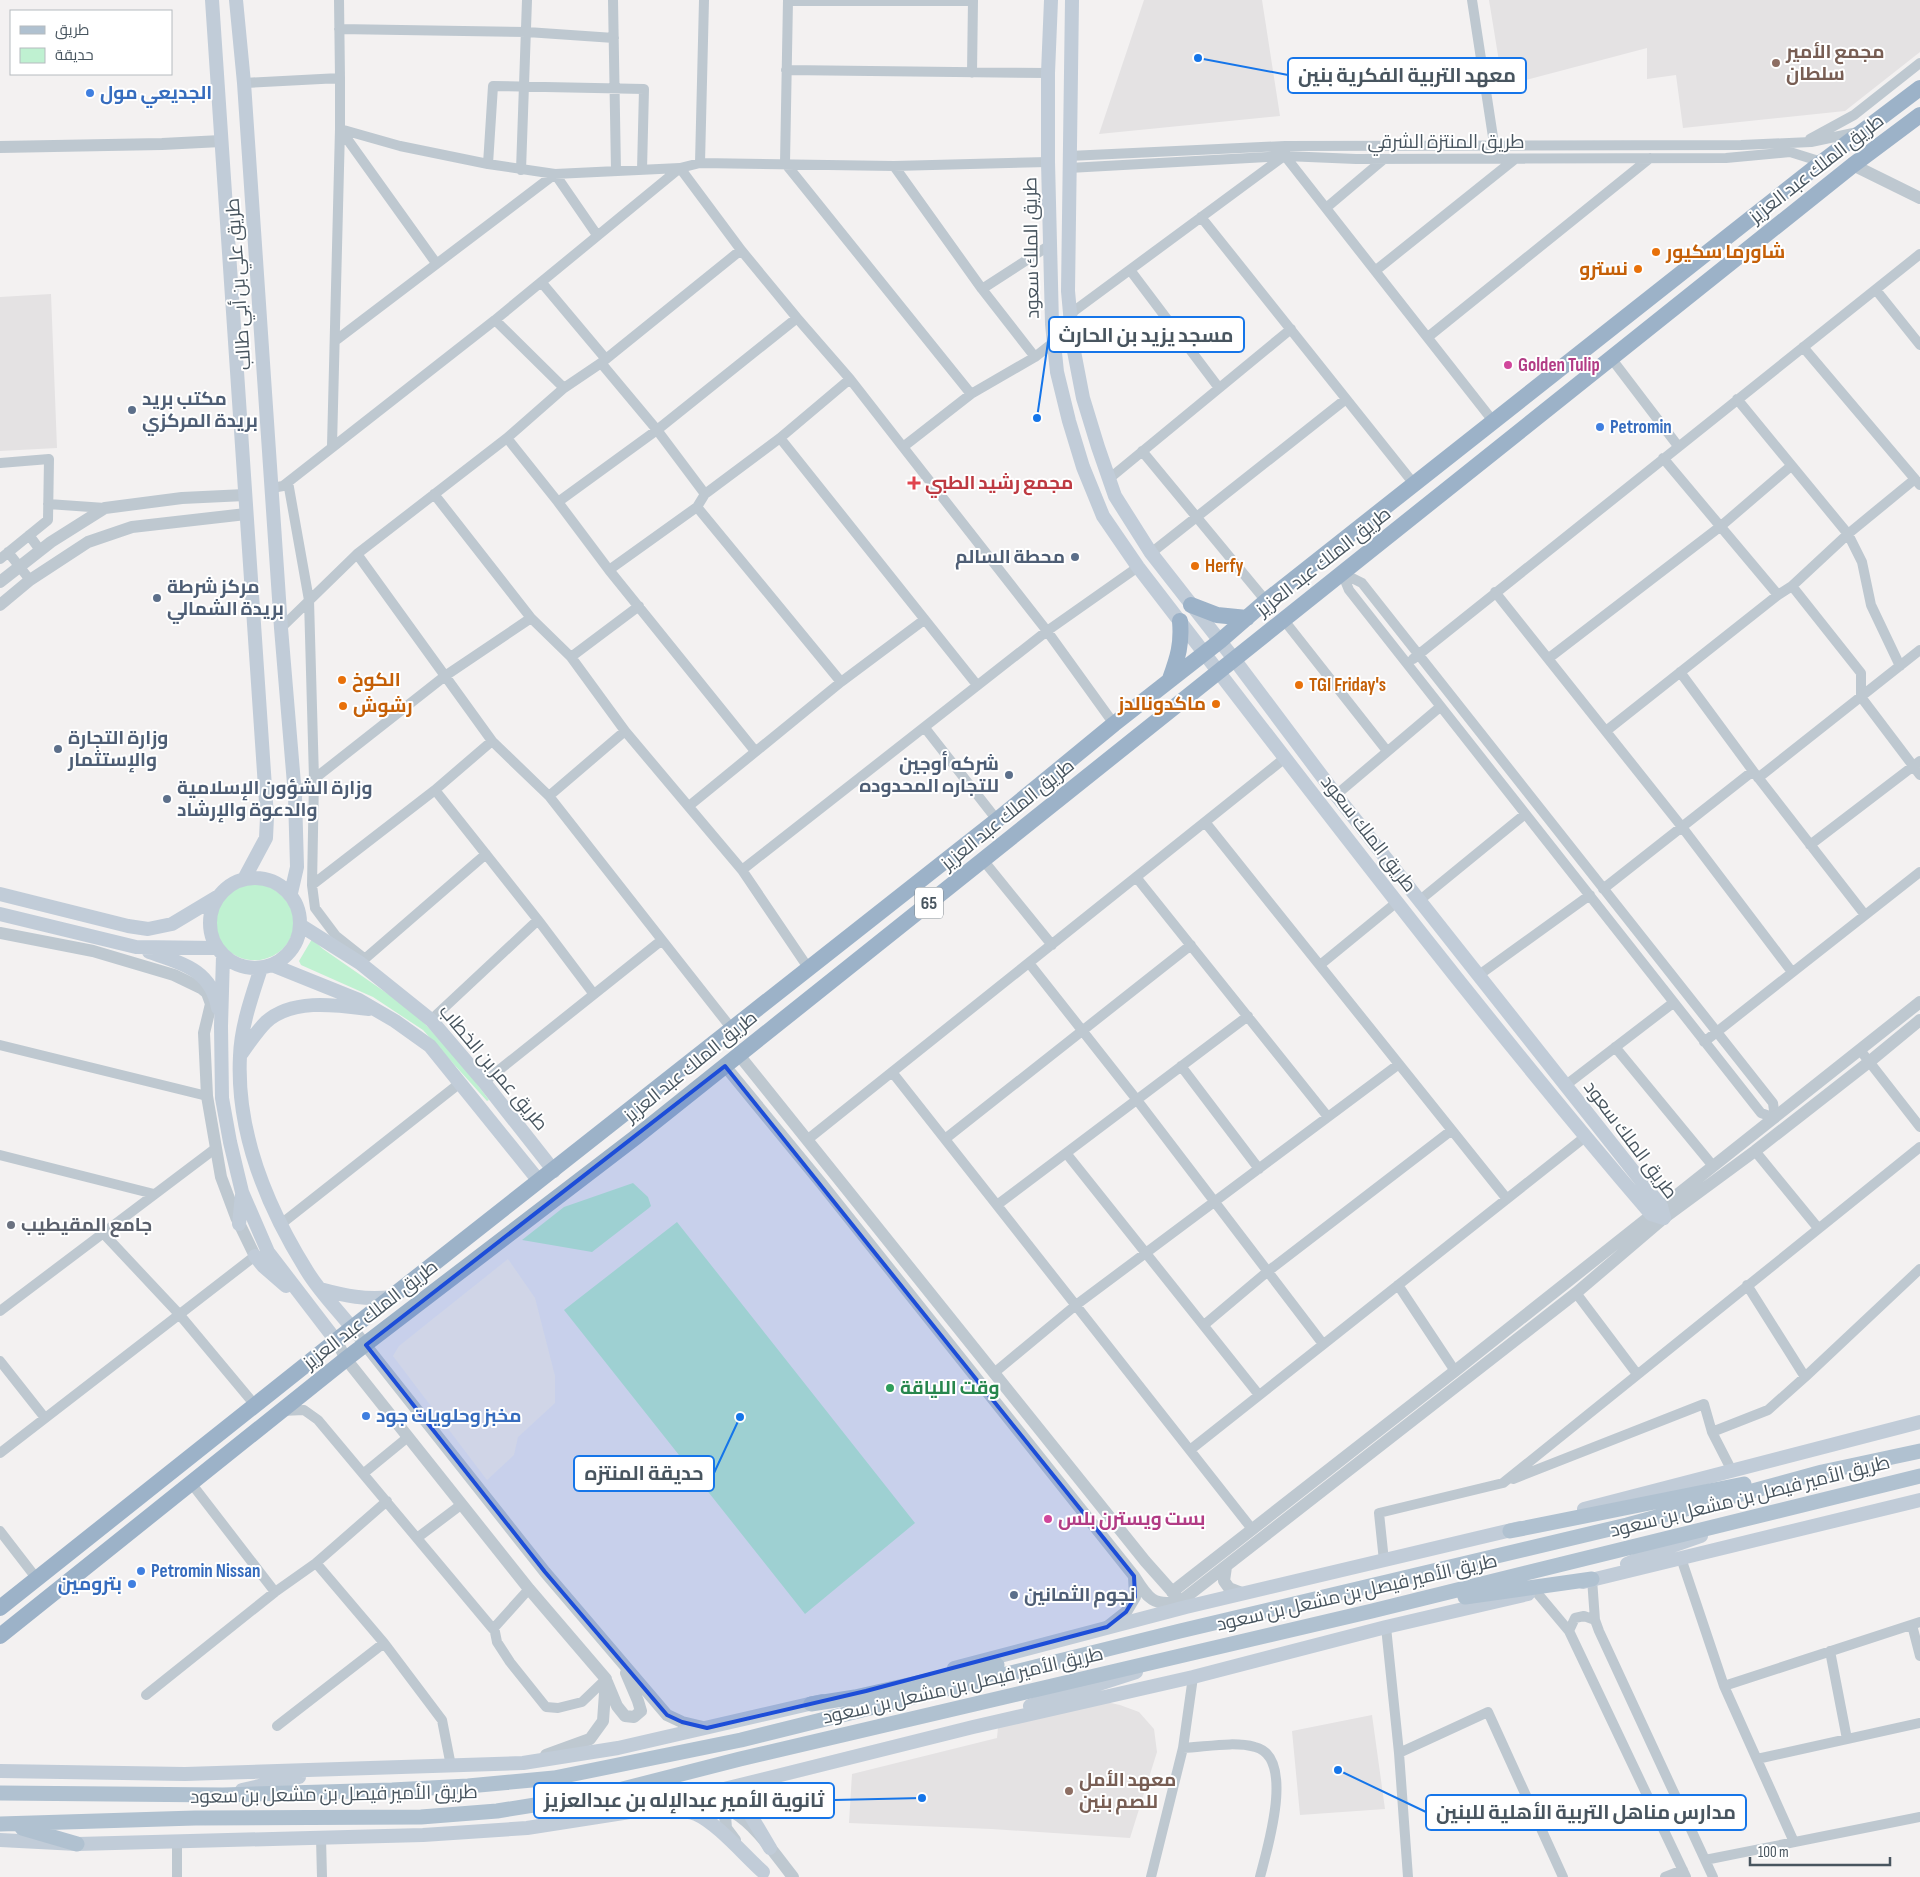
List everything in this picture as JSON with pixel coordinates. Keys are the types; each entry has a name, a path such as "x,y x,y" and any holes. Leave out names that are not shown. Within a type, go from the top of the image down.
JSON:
{"highway":[{"name":"طريق الملك عبد العزيز","path":"0,1608 997,820 1266,601 1493,421 1822,162 1920,88"},
{"name":"طريق الملك عبد العزيز","path":"0,1636 346,1359 636,1137 1853,165 1920,115"},
{"path":"1191,605 1217,615 1247,618"},
{"path":"1169,680 1178,657 1181,639 1180,621"}],"main road":[{"path":"207,0 214,17"},
{"name":"طريق علي بن أبي طالب","path":"212,0 267,817 266,838 244,879"},
{"name":"طريق علي بن أبي طالب","path":"236,0 244,83 280,628 295,796 298,867 291,893"},
{"path":"239,34 241,0"},
{"name":"طريق الملك سعود","path":"1051,0 1048,73 1048,162 1054,342 1061,388 1083,467 1103,516 1138,567 1397,902 1585,1137 1659,1212"},
{"name":"طريق الملك سعود","path":"1072,0 1068,291 1073,346 1084,398 1115,496 1151,552 1191,605 1220,640 1336,795 1566,1085 1659,1212"},
{"path":"0,894 128,926 148,929 172,924 218,896 234,882 257,878 270,880 285,887 291,893 298,907 300,925 297,938 291,949 283,958 266,966 241,966 220,952 211,936 209,922 212,908 218,896"},
{"path":"0,914 136,947 192,968 202,975 216,997 221,1026"},
{"name":"طريق عمر بن الخطاب","path":"300,925 363,961 431,1020 484,1082 554,1171"},
{"path":"136,947 220,952"},
{"path":"220,952 222,1098"},
{"path":"266,966 246,1017 240,1056 240,1082 245,1128 261,1182 281,1224 308,1273 352,1328"},
{"name":"طريق عمر بن الخطاب","path":"266,966 336,990 395,1021 430,1046 539,1181"},
{"path":"211,1004 213,1056 242,1192 268,1252 337,1342"},
{"path":"240,1056 267,1021 284,1011 327,1004 374,1009"},
{"path":"239,1224 242,1192"},
{"path":"255,1256 263,1266 307,1304"},
{"path":"320,1289 348,1297 374,1299 392,1297"},
{"name":"طريق الأمير فيصل بن مشعل بن سعود","path":"0,1772 185,1774 329,1771 523,1763 618,1748 866,1691 1107,1627 1179,1600 1242,1593 1510,1531 1544,1520 1920,1422"},
{"name":"طريق الأمير فيصل بن مشعل بن سعود","path":"0,1793 223,1795 392,1790 468,1786 554,1778 741,1740 1180,1631 1627,1525 1822,1472 1920,1451"},
{"path":"1510,1531 1746,1484 1822,1472"},
{"name":"طريق الأمير فيصل بن مشعل بن سعود","path":"4,1824 195,1818 420,1818 498,1811 603,1794 740,1759 1372,1611 1920,1476"},
{"name":"طريق الأمير فيصل بن مشعل بن سعود","path":"0,1840 77,1844 423,1835 527,1828 636,1811 973,1727 1193,1677 1386,1627 1527,1594 1538,1594 1592,1579 1920,1500"},
{"path":"1372,1611 1592,1579 1658,1551 1708,1534 1758,1521 1784,1510"},
{"path":"811,1704 855,1697 1112,1640 1180,1631"},
{"path":"973,1727 1051,1698 1114,1680 1190,1653"},
{"path":"223,1795 329,1771"},
{"path":"770,1848 745,1806 745,1800 749,1793 779,1775"},
{"path":"636,1811 684,1811 696,1814 714,1827 765,1875"},
{"path":"4,1824 77,1844"}],"street":[{"path":"332,446 340,129 340,0"},
{"path":"521,170 527,0"},
{"path":"613,0 616,171"},
{"path":"700,163 704,0"},
{"path":"971,394 785,163 788,0 973,0 972,72"},
{"path":"1472,0 1496,158"},
{"path":"339,29 527,32 614,38"},
{"path":"1805,142 1854,115 1920,62"},
{"path":"786,70 1048,73"},
{"path":"244,83 340,78"},
{"path":"488,164 493,86 615,87 644,89 642,170"},
{"path":"340,129 400,146 521,170 555,174 680,168 700,163 894,166 1048,162"},
{"path":"340,129 436,263"},
{"path":"1070,314 1201,217 1285,151 1494,144 1692,146 1805,142 1864,131"},
{"path":"0,147 221,141"},
{"path":"1285,151 1326,208 1493,421"},
{"name":"طريق المنتزة الشرقي","path":"1069,162 1285,151 1384,159 1726,158 1790,152 1822,162"},
{"path":"1428,337 1650,158"},
{"path":"1326,208 1384,159"},
{"path":"1375,271 1514,159"},
{"path":"1853,165 1920,198"},
{"path":"894,166 982,289 1035,357"},
{"path":"272,488 283,486 495,320 680,168"},
{"path":"680,168 741,250 850,379 1047,631 1114,724"},
{"path":"334,341 555,174"},
{"path":"555,174 597,235"},
{"path":"1201,217 1414,484"},
{"path":"982,289 1050,245"},
{"path":"280,628 357,554 507,438 564,388 603,360 741,250"},
{"path":"1407,664 1662,458 1920,254"},
{"path":"1130,270 1219,388"},
{"path":"542,283 705,494"},
{"path":"1876,290 1920,345"},
{"path":"558,502 657,430 797,318"},
{"path":"495,320 564,388"},
{"path":"1110,478 1291,329"},
{"path":"903,447 971,394 1035,357 1054,342"},
{"path":"1606,731 1778,595 1792,586 1848,534 1918,482 1803,347"},
{"path":"1611,358 1678,446"},
{"path":"609,570 698,507 705,494 780,438 850,379"},
{"path":"1151,552 1197,518 1346,399"},
{"path":"1737,400 1848,534 1862,562 1871,605 1900,666"},
{"path":"507,438 609,570 755,751"},
{"path":"780,438 977,685"},
{"path":"1142,451 1266,601"},
{"path":"1662,458 1778,595"},
{"path":"0,463 49,460 48,520 4,555 20,567 30,580"},
{"path":"1548,658 1721,526 1791,466"},
{"path":"288,482 309,600 314,779 312,885 315,908 336,936 363,961 486,854"},
{"path":"434,494 531,618 571,657 625,731 742,870 809,968"},
{"path":"48,504 104,508 182,498 244,495"},
{"path":"698,507 841,682"},
{"path":"0,582 40,550 104,508"},
{"path":"0,605 30,580 88,542 132,527 246,514"},
{"path":"29,535 40,550"},
{"path":"357,554 492,741 549,796 732,1029"},
{"path":"742,870 1047,631 1138,567"},
{"path":"1342,573 1362,583 1773,1103 1775,1118"},
{"path":"1342,573 1350,590 1407,664 1760,1113 1775,1118"},
{"path":"1792,586 1860,673 1861,697 1918,767 1810,845"},
{"path":"1496,592 1682,827 1792,972"},
{"path":"571,657 639,606"},
{"path":"295,796 445,676 531,618"},
{"path":"1283,619 1387,751"},
{"path":"689,806 841,682 924,620"},
{"path":"1603,888 1682,827 1861,697 1920,650"},
{"path":"1680,672 1865,915"},
{"path":"1336,795 1440,706"},
{"path":"925,728 997,820"},
{"path":"549,796 625,731"},
{"path":"312,885 436,790 492,741"},
{"path":"807,1140 1285,758"},
{"path":"436,790 593,993"},
{"path":"1420,900 1524,815"},
{"path":"1205,822 1507,1199"},
{"path":"983,860 1052,945"},
{"path":"1704,1042 1920,872"},
{"path":"1136,877 1328,1117"},
{"path":"1480,975 1590,895"},
{"path":"1320,965 1397,902"},
{"path":"431,1020 538,920"},
{"path":"0,933 93,951 174,975 201,988 207,993 211,1004 204,1032 207,1096 221,1177 239,1224 255,1256 0,1453"},
{"path":"484,1082 593,993 662,940"},
{"path":"945,1139 1190,945"},
{"path":"1029,963 1215,1201 1323,1344"},
{"path":"1179,1600 1252,1529 1659,1212 1713,1166 1920,1002"},
{"path":"1566,1085 1673,1003"},
{"path":"997,1205 1248,1016"},
{"path":"725,1066 1134,1576 1146,1595 1158,1603 1169,1604 1179,1600 1226,1567 1576,1294 1659,1212 1755,1151 1920,1020"},
{"path":"0,1045 207,1096"},
{"path":"1615,1047 1713,1166"},
{"path":"1860,1050 1920,1127"},
{"path":"738,1055 1145,1561 1179,1600"},
{"path":"994,1373 1076,1305 1399,1064"},
{"path":"1181,1066 1259,1169"},
{"path":"892,1072 1252,1529"},
{"path":"281,1224 460,1083"},
{"path":"1204,1325 1267,1272 1452,1130"},
{"path":"1190,1450 1585,1137"},
{"path":"1503,1483 1920,1147"},
{"path":"0,1310 216,1148"},
{"path":"1755,1151 1818,1228"},
{"path":"1066,1153 1147,1252 1259,1395"},
{"path":"0,1155 154,1194"},
{"path":"103,1233 179,1314 255,1405"},
{"path":"1712,1432 1768,1410 1919,1272"},
{"path":"1398,1285 1454,1371"},
{"path":"1748,1285 1805,1377"},
{"path":"1576,1294 1637,1374"},
{"path":"352,1328 546,1572 667,1715 682,1722 708,1728"},
{"path":"337,1342 346,1359 529,1589 606,1679 617,1706 625,1716 634,1717 641,1711 621,1661"},
{"path":"0,1362 45,1418"},
{"path":"1384,1561 1379,1513 1503,1483 1704,1404 1712,1432 1732,1471"},
{"path":"282,1411 304,1410 318,1420 364,1472 493,1629 494,1627"},
{"path":"364,1472 408,1437"},
{"path":"191,1483 275,1592"},
{"path":"146,1695 275,1592 316,1563 387,1501"},
{"path":"417,1538 462,1504"},
{"path":"0,1532 36,1579"},
{"path":"1681,1558 1724,1686 1794,1842"},
{"path":"316,1563 384,1643 442,1720 451,1766"},
{"path":"1226,1567 1224,1581 1229,1588 1242,1593"},
{"path":"1107,1627 1126,1612 1135,1597 1134,1576"},
{"path":"1592,1579 1595,1620 1713,1877"},
{"path":"494,1627 529,1589"},
{"path":"1538,1594 1569,1631 1684,1873 1665,1877"},
{"path":"1569,1631 1575,1618 1584,1616 1595,1620"},
{"path":"1724,1686 1916,1623 1920,1656"},
{"path":"494,1627 497,1642 510,1662 546,1707 558,1708 582,1702 606,1679"},
{"path":"1386,1627 1399,1753 1408,1877"},
{"path":"277,1726 384,1643"},
{"path":"1830,1651 1847,1739"},
{"path":"1151,1877 1183,1748 1193,1677"},
{"path":"523,1763 590,1739 603,1721 606,1679"},
{"path":"1399,1753 1488,1712 1562,1877"},
{"path":"1757,1759 1920,1723"},
{"path":"1183,1748 1236,1744 1258,1747 1272,1758 1278,1784 1272,1825 1260,1877"},
{"path":"765,1875 726,1828 725,1816 733,1812 741,1817 770,1848 793,1877"},
{"path":"1705,1860 1920,1817"},
{"path":"321,1838 322,1877"},
{"path":"177,1877 178,1841"}],"highlighted area":[{"path":"725,1066 1134,1576 1135,1597 1126,1612 1107,1627 866,1691 707,1728 682,1722 667,1715 545,1572 366,1345"}],"shaded area":[{"path":"1144,0 1262,0 1280,116 1099,134"},
{"name":"مجمع الأمير سلطان","path":"1489,0 1920,0 1920,52 1845,111 1683,128 1676,75 1647,79 1647,48 1503,86"},
{"path":"51,294 57,448 0,451 0,297"},
{"path":"508,1259 535,1298 555,1376 555,1403 518,1437 514,1455 487,1480 393,1356 399,1346"},
{"name":"معهد الأمل للصم بنين","path":"1102,1701 1139,1712 1154,1729 1157,1752 1130,1838 991,1829 849,1823 852,1774 997,1738 998,1727"},
{"path":"1372,1715 1385,1809 1300,1815 1292,1731"}],"green space":[{"path":"249,882 263,884 275,890 287,901 293,915 293,931 290,939 277,953 269,958 260,960 248,960 227,950 216,932 215,921 224,899 232,891"},
{"path":"312,939 323,949 414,1012 462,1064 489,1100 487,1101 423,1030 373,997 301,965 299,961"},
{"path":"633,1183 648,1197 651,1206 592,1252 522,1240 564,1207"},
{"path":"677,1222 915,1523 805,1614 564,1310"}],"place":[{"name":"معهد التربية الفكرية بنين","path":"1198,58"},
{"name":"مجمع الأمير سلطان","path":"1776,63"},
{"name":"الجديعي مول","path":"90,93"},
{"name":"شاورما سكيور","path":"1656,252"},
{"name":"نسترو","path":"1638,269"},
{"name":"Golden Tulip","path":"1508,365"},
{"name":"مكتب بريد بريدة المركزي","path":"132,410"},
{"name":"مسجد يزيد بن الحارث","path":"1037,418"},
{"name":"Petromin","path":"1600,427"},
{"name":"مجمع رشيد الطبي","path":"914,483"},
{"name":"محطة السالم","path":"1075,557"},
{"name":"Herfy","path":"1195,566"},
{"name":"مركز شرطة بريدة الشمالي","path":"157,598"},
{"name":"الكوخ","path":"342,680"},
{"name":"TGI Friday's","path":"1299,685"},
{"name":"ماكدونالدز","path":"1216,704"},
{"name":"رشوش","path":"343,706"},
{"name":"وزارة التجارة والإستثمار","path":"58,749"},
{"name":"شركه أوجين للتجاره المحدوده","path":"1009,775"},
{"name":"وزارة الشؤون الإسلامية والدعوة والإرشاد","path":"167,799"},
{"name":"جامع المقيطيب","path":"11,1225"},
{"name":"وقت اللياقة","path":"890,1388"},
{"name":"مخبز وحلويات جود","path":"366,1416"},
{"name":"حديقة المنتزه","path":"740,1417"},
{"name":"بست ويسترن بلس","path":"1048,1519"},
{"name":"Petromin Nissan","path":"141,1571"},
{"name":"بترومين","path":"132,1584"},
{"name":"نجوم الثمانين","path":"1014,1595"},
{"name":"مدارس مناهل التربية الأهلية للبنين","path":"1338,1770"},
{"name":"معهد الأمل للصم بنين","path":"1069,1791"},
{"name":"ثانوية الأمير عبدالإله بن عبدالعزيز","path":"922,1798"}]}
